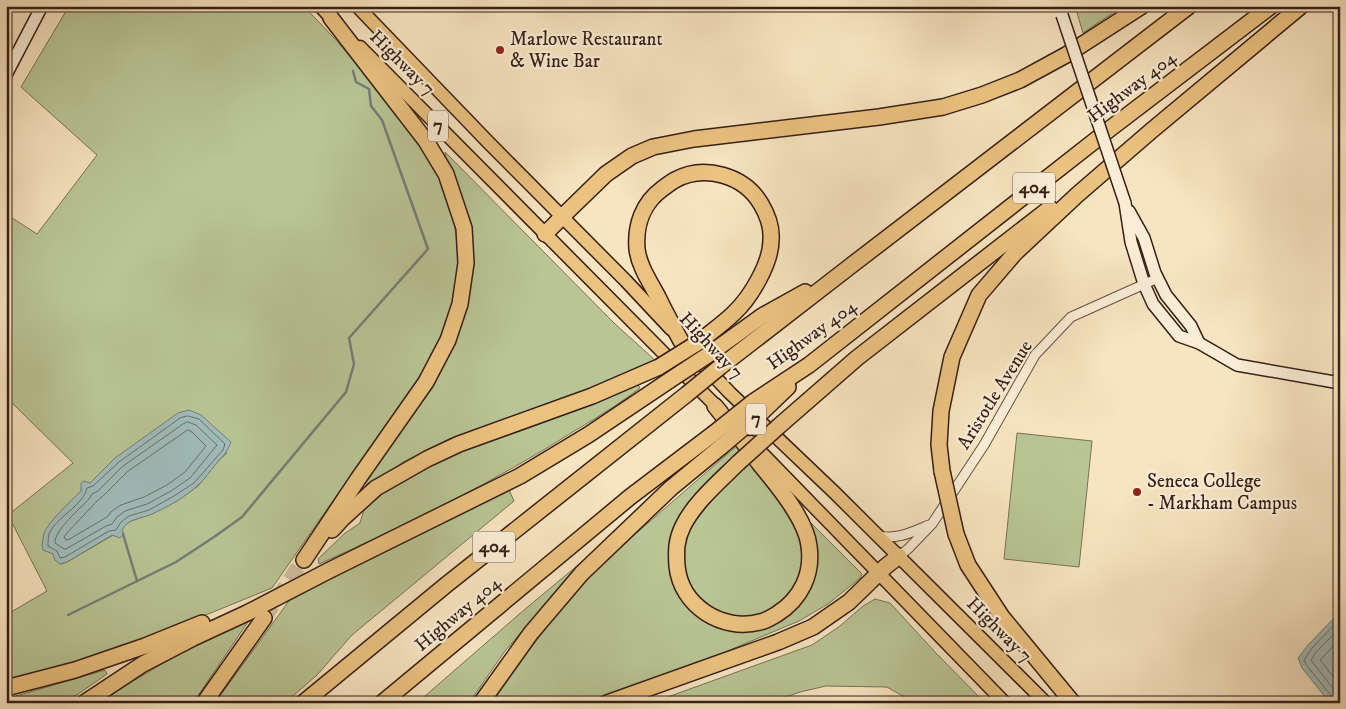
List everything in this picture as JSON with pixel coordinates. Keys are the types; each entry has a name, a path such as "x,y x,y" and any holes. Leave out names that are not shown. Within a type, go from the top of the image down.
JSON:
{"highway":[{"path":"545,234 606,174 632,156 653,147 703,138 879,117 943,107 982,95 1020,80 1059,60 1142,6"},
{"name":"Highway 404","path":"304,703 446,585 720,367 1188,6"},
{"name":"Highway 404","path":"382,703 630,497 718,440 809,365 1103,134 1271,6"},
{"path":"1073,703 1002,617 968,565 956,534 942,471 939,445 941,411 952,357 979,295 1015,253 1077,195 1151,131 1301,6"},
{"path":"331,18 426,141 446,174 464,228 466,263 460,304 448,340 426,382 302,563 342,518 376,488 427,459 459,444 592,396 659,367 699,342 734,313 753,290 767,261 772,239 767,215 758,199 744,184 723,174 705,173 688,175 674,180 656,193 644,209 637,228 637,250 641,266 681,340"},
{"path":"715,406 777,485 799,518 809,546 809,568 801,591 787,608 761,622 747,624 726,623 706,613 693,602 683,589 678,575 676,550 683,526 692,512 738,463 779,426 857,358 1151,131"},
{"path":"84,703 143,664 192,638 247,613 520,476 588,435 708,355 762,316 848,268"},
{"path":"481,703 531,633 582,573 718,440"},
{"path":"607,703 778,642 813,627 849,602 899,556"},
{"path":"6,688 75,670 145,646 328,571"},
{"path":"204,703 264,618"}],"main road":[{"name":"Highway 7","path":"320,6 1005,703"},
{"name":"Highway 7","path":"357,6 626,281 730,393 879,536 1046,703"}],"street":[{"path":"6,75 42,6"},
{"path":"1061,10 1125,203 1144,238 1166,295 1191,326 1199,344"},
{"path":"1125,203 1130,242 1144,284 1153,304 1180,336 1237,365 1340,383"},
{"name":"Aristotle Avenue","path":"899,556 932,524 984,444 1036,354 1071,317 1158,278"},
{"path":"879,536 889,538 932,524"}],"green space":[{"path":"69,6 303,6 338,42 370,80 434,165 442,179 455,226 458,273 449,319 439,342 418,379 272,588 174,628 99,655 6,683 6,615 47,591 8,515 73,463 6,397 6,214 37,234 97,155 21,87","holes":["227,453 217,462 198,486 177,501 151,514 131,521 124,525 122,530 67,562 60,564 53,554 42,545 52,521 115,458"]},
{"path":"1075,6 1123,6 1083,33"},
{"path":"445,152 615,324 656,361 613,381 449,439 403,462 369,487 363,481 421,397 471,250"},
{"path":"637,383 640,388 624,399 514,467 385,534 319,564 318,559 344,534 360,523 366,503 401,477 453,451"},
{"path":"1017,433 1092,441 1079,567 1004,559"},
{"path":"740,443 746,450 691,505 678,587 737,629 806,593 807,525 811,523 862,574 860,578 828,604 799,621 725,652 584,703 493,703 500,687 568,600 602,563"},
{"path":"752,460 797,528 804,548 804,562 801,574 790,596 770,611 758,616 745,618 716,612 701,601 691,589 685,575 683,549 684,542 705,508"},
{"path":"509,490 514,501 352,635 317,675 285,703 215,703 294,594"},
{"path":"584,560 505,651 469,703 417,703 524,610"},
{"path":"875,599 890,603 985,703 915,703 887,687 826,686 800,692 768,703 651,703 812,645"},
{"path":"252,616 193,703 99,703 174,657"},
{"path":"105,670 107,674 65,703 6,703 6,699"}],"water":[{"path":"189,410 201,415 231,442 228,450 201,483 170,505 128,523 122,530 124,534 120,538 112,535 67,562 60,564 55,560 53,554 43,550 44,533 50,523 81,491 81,483 84,481 90,483 115,458 178,413"},
{"path":"1340,612 1340,703 1330,703 1302,668 1298,658"}],"waterway":[{"path":"68,615 176,562 242,517 346,392 354,364 349,338 428,249 382,120 371,106 369,89 356,82 353,71"},
{"path":"123,534 137,581"}],"tunnel":[{"path":"264,618 299,566"}],"place":[{"name":"Marlowe Restaurant & Wine Bar","path":"500,50"},
{"name":"Seneca College - Markham Campus","path":"1137,492"}]}
